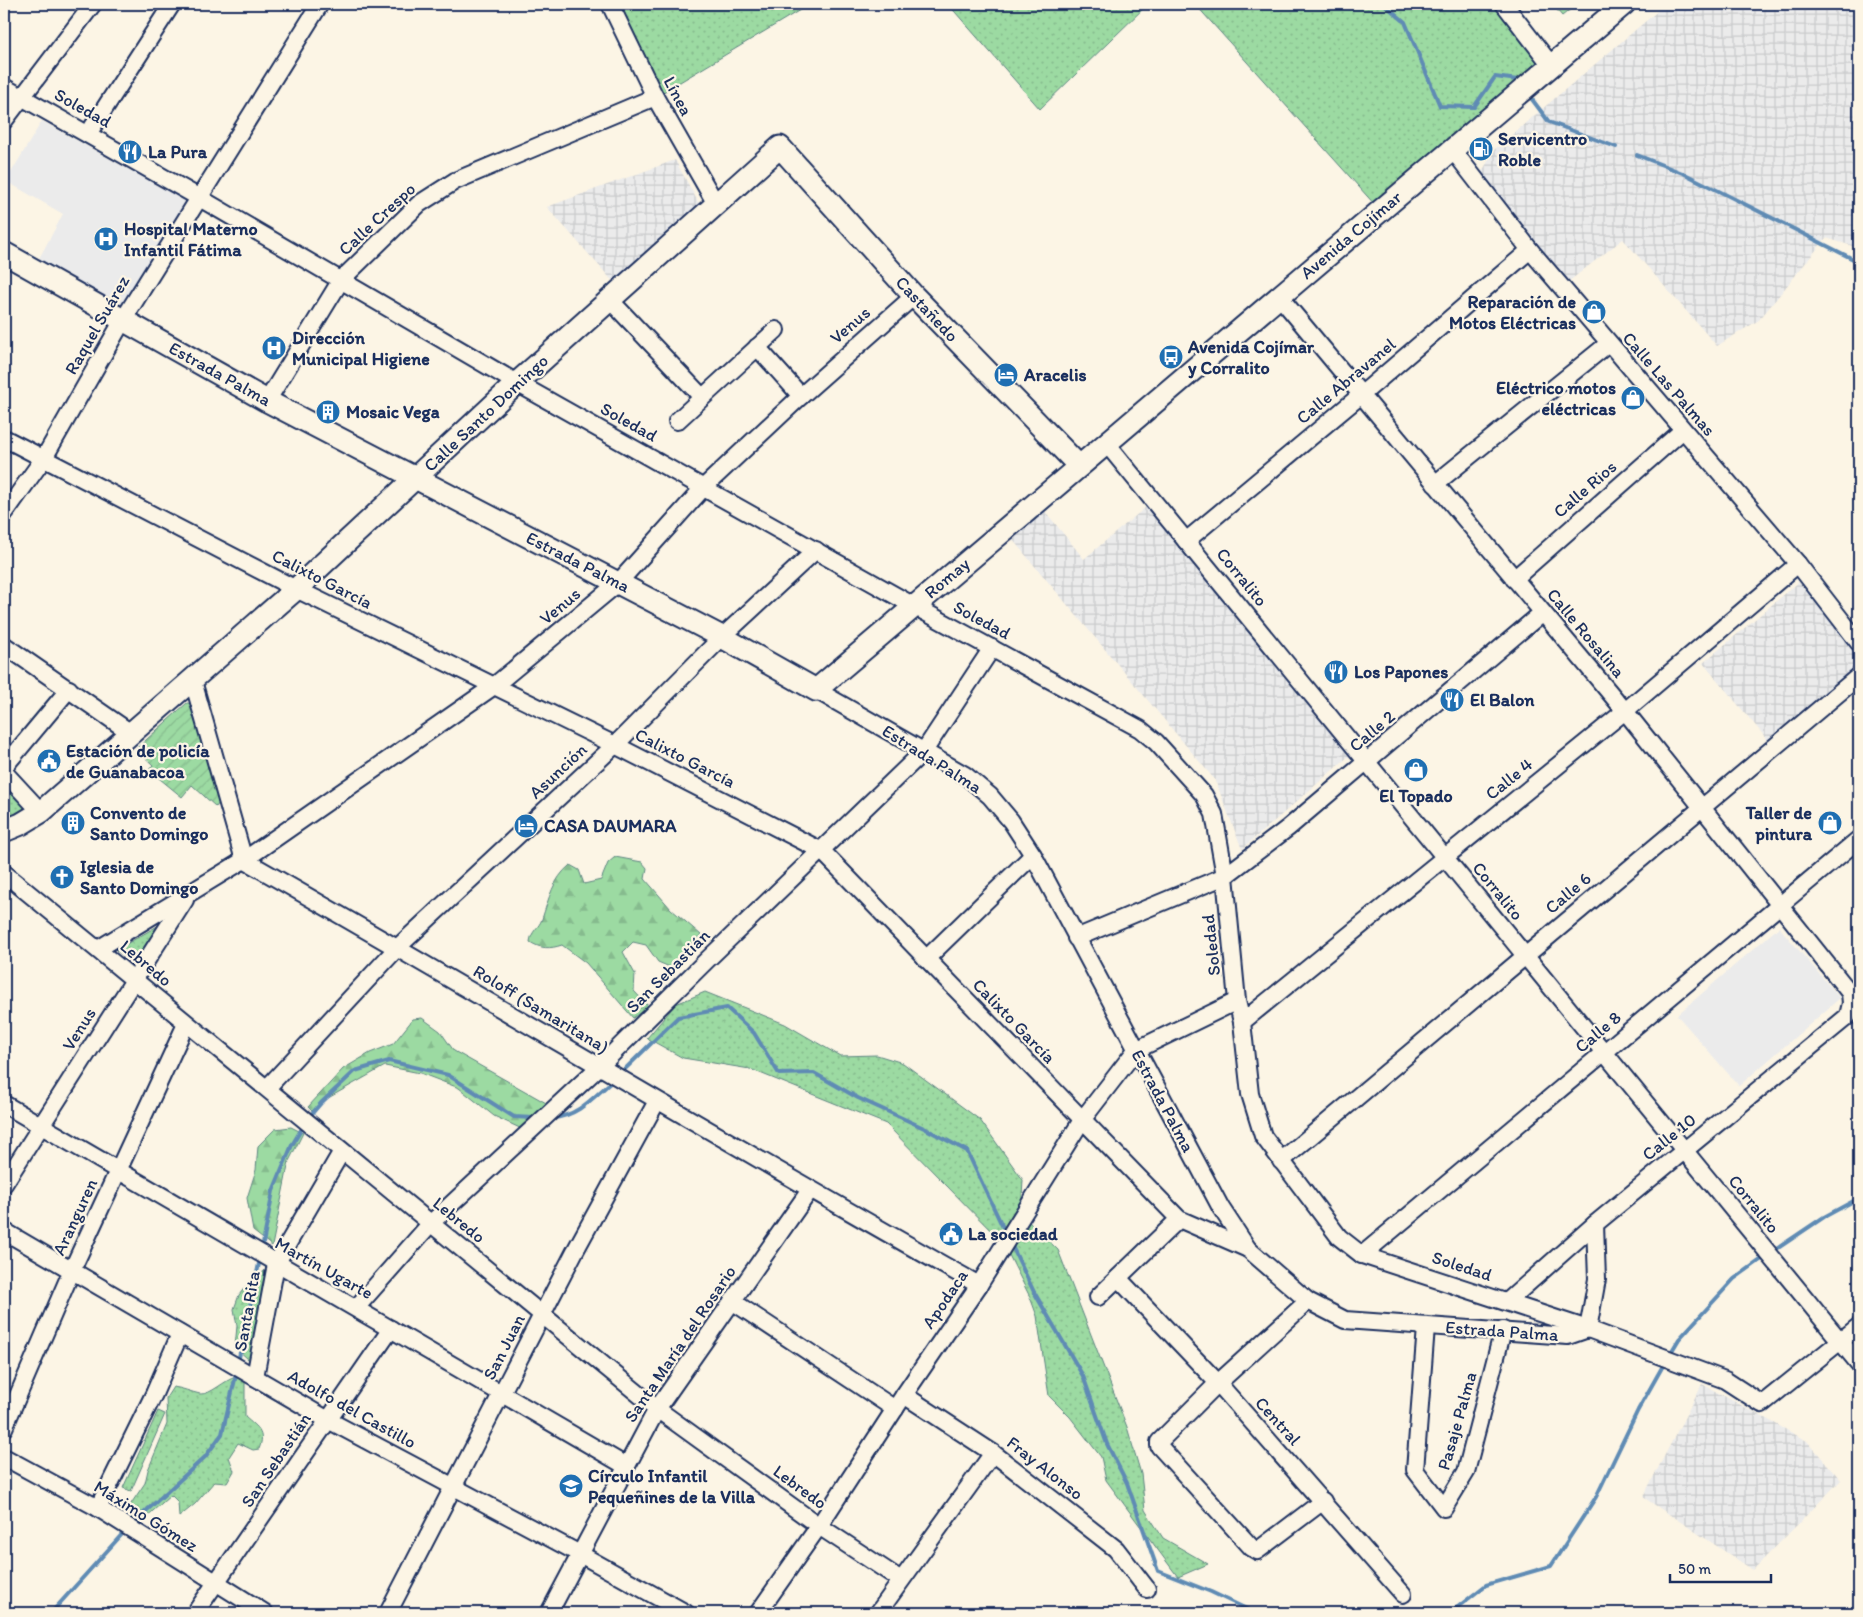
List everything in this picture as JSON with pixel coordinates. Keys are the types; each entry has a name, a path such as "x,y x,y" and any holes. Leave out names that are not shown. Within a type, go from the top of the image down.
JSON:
{"main road":[{"name":"Avenida Cojímar","path":"1079,466 1624,4"},
{"name":"Calle Santo Domingo","path":"12,828 41,812 296,589 517,384 780,147"},
{"name":"Castañedo","path":"780,147 914,296 1079,466"},
{"name":"Estrada Palma","path":"4,253 268,401 722,637 816,690"},
{"name":"Romay","path":"816,690 1079,466"}],"street":[{"path":"4,121 93,4"},
{"path":"88,134 172,4"},
{"name":"Raquel Suárez","path":"4,514 44,458 123,320 320,4"},
{"name":"Línea","path":"610,4 655,97 716,204"},
{"path":"1504,4 1551,64"},
{"name":"Soledad","path":"4,87 198,197 517,384 704,486 914,606 1140,729 1156,742 1208,801 1214,814 1225,876 1237,1001 1242,1022 1250,1094 1263,1136 1280,1161 1339,1237 1362,1255 1508,1301 1588,1329"},
{"name":"Calle Crespo","path":"268,401 341,280 419,204 455,182 655,97"},
{"name":"Calle Las Palmas","path":"1452,149 1530,250 1608,344 1798,564 1859,643"},
{"name":"Calle Abravanel","path":"1186,541 1361,395 1530,250"},
{"name":"Venus","path":"98,949 244,860 494,686 618,583 704,486 801,396 914,296"},
{"name":"Calle Rosalina","path":"1279,296 1703,807 1850,993 1851,1004"},
{"path":"610,300 702,398"},
{"path":"677,421 776,330"},
{"path":"1435,484 1608,344"},
{"path":"757,347 801,396"},
{"name":"Calle Rios","path":"1514,579 1683,430"},
{"name":"Calixto García","path":"4,438 296,589 615,745 822,851 1179,1219 1248,1250"},
{"name":"Corralito","path":"1106,443 1859,1364"},
{"name":"Asunción","path":"267,1088 398,948 615,745 722,637 816,550"},
{"name":"Calle 4","path":"1242,1022 1625,711 1798,564"},
{"name":"Calle 2","path":"1076,938 1225,876 1288,828 1542,613"},
{"path":"4,645 131,733"},
{"name":"San Sebastián","path":"356,1308 431,1223 599,1067 707,960 924,752 992,648"},
{"name":"Calle 6","path":"1280,1161 1524,954 1859,676"},
{"path":"193,680 244,860"},
{"path":"4,767 69,689"},
{"name":"Estrada Palma","path":"816,690 965,775 990,796 1011,821 1033,855 1221,1208 1248,1250 1308,1301 1346,1320 1568,1336 1588,1329"},
{"path":"4,772 41,812"},
{"path":"4,839 12,828"},
{"name":"Calle 8","path":"1362,1255 1859,839"},
{"path":"926,959 1033,855"},
{"name":"Roloff (Samaritana)","path":"244,860 398,948 810,1190 979,1285"},
{"name":"Lebredo","path":"4,873 657,1408 819,1526 901,1580"},
{"name":"Venus","path":"4,1184 188,895"},
{"name":"Apodaca","path":"758,1613 819,1526 904,1395 979,1285 1082,1120 1136,1050 1237,1001"},
{"name":"Calle 10","path":"1508,1301 1595,1224 1848,1016 1851,1004"},
{"name":"Aranguren","path":"4,1428 72,1270 186,1024"},
{"name":"San Juan","path":"388,1613 575,1251 658,1101"},
{"name":"Martín Ugarte","path":"4,1104 626,1466"},
{"name":"Santa Rita","path":"252,1375 267,1258 342,1151"},
{"name":"Santa María del Rosario","path":"549,1613 657,1408 810,1190"},
{"path":"1098,1297 1179,1219"},
{"path":"1595,1224 1597,1279 1588,1329 1725,1380 1762,1404 1859,1326"},
{"name":"Adolfo del Castillo","path":"4,1231 328,1420 580,1554 686,1613"},
{"name":"Central","path":"1118,1278 1218,1383 1403,1594"},
{"path":"732,1301 895,1409"},
{"path":"1308,1301 1218,1383 1159,1442 1159,1446 1246,1541 1258,1551 1323,1501"},
{"name":"Pasaje Palma","path":"1426,1327 1415,1470 1444,1508 1466,1472 1503,1330"},
{"name":"San Sebastián","path":"195,1613 390,1329"},
{"path":"98,1508 154,1394 180,1334"},
{"name":"Fray Alonso","path":"904,1395 993,1453 1116,1549 1147,1589"},
{"path":"878,1613 993,1453"},
{"name":"Máximo Gómez","path":"4,1457 98,1508 265,1613"}],"shaded area":[{"path":"1666,4 1859,4 1859,248 1826,238 1759,320 1717,346 1623,239 1568,282 1479,177 1495,149"},
{"name":"Hospital Materno Infantil Fátima","path":"42,121 185,201 123,309 36,264 63,214 6,181"},
{"path":"675,160 702,209 617,286 547,207"},
{"path":"1146,507 1349,756 1242,849 1215,780 1012,539 1044,510 1084,559"},
{"path":"1799,582 1859,655 1859,670 1771,744 1703,663"},
{"path":"1779,927 1840,998 1739,1086 1677,1015"},
{"path":"1702,1384 1807,1441 1841,1480 1753,1570 1643,1497"}],"green space":[{"path":"610,4 810,4 655,97"},
{"path":"948,4 1148,4 1040,109"},
{"path":"1195,4 1502,4 1543,62 1376,206"},
{"path":"1552,4 1577,4 1562,16"},
{"path":"187,703 194,704 196,708 219,803 216,807 192,785 182,797 149,770 153,765 136,749"},
{"path":"4,781 31,811 4,822"},
{"path":"615,857 642,862 647,868 645,879 671,909 701,935 683,952 672,968 658,962 646,945 633,942 623,952 635,974 634,991 648,1006 633,1018 586,963 562,945 546,948 530,942 542,919 552,889 564,870 570,865 579,870 584,884 601,880 608,863"},
{"path":"161,924 133,963 116,950"},
{"path":"705,992 785,1024 840,1056 877,1055 903,1063 980,1120 1023,1180 1021,1214 1058,1250 1127,1427 1141,1474 1145,1510 1163,1538 1208,1564 1178,1577 1106,1480 1101,1457 1070,1417 1049,1396 1037,1316 1030,1297 1003,1243 886,1124 750,1069 683,1058 647,1038 676,1004"},
{"path":"422,1018 440,1031 454,1051 548,1104 522,1129 494,1116 459,1088 420,1073 385,1066 321,1102 312,1111 308,1107 343,1069 370,1053 393,1044 413,1019"},
{"path":"291,1127 303,1133 289,1161 272,1246 253,1231 247,1198 256,1170 258,1146 275,1129"},
{"path":"268,1268 249,1360 235,1347 237,1326 234,1309 239,1295 246,1286"},
{"path":"236,1377 245,1382 245,1417 257,1427 261,1434 259,1449 253,1450 238,1443 229,1457 234,1471 227,1483 214,1482 195,1504 179,1517 178,1502 171,1495 136,1526 122,1517 145,1483 148,1470 167,1424 166,1398 173,1387 204,1394"},
{"path":"158,1411 165,1414 131,1491 123,1488"}],"waterway":[{"path":"1384,4 1405,22 1440,106 1474,107 1495,77 1518,80 1521,84"},
{"path":"1528,94 1549,122 1616,147"},
{"path":"1637,155 1685,174 1859,262"},
{"path":"621,1073 678,1017 727,1008 754,1033 779,1074 814,1073 858,1098 924,1128 967,1151 1006,1234"},
{"path":"309,1117 355,1071 389,1061 448,1075 514,1117 533,1118"},
{"path":"552,1118 561,1117 576,1111 610,1083"},
{"path":"262,1249 273,1191 292,1145 304,1125"},
{"path":"1772,1252 1824,1217 1859,1198"},
{"path":"1010,1242 1034,1292 1083,1376 1107,1444 1127,1483 1158,1571 1211,1592 1255,1613"},
{"path":"1670,1354 1679,1339 1734,1279 1766,1256"},
{"path":"238,1362 260,1259"},
{"path":"1450,1613 1486,1585 1551,1566 1596,1497 1638,1410 1665,1362"},
{"path":"132,1524 205,1457 222,1434 237,1371"},
{"path":"51,1613 125,1531"}],"place":[{"name":"Servicentro Roble","path":"1481,149"},
{"name":"La Pura","path":"130,152"},
{"name":"Hospital Materno Infantil Fátima","path":"106,239"},
{"name":"Reparación de Motos Eléctricas","path":"1594,312"},
{"name":"Dirección Municipal Higiene","path":"274,348"},
{"name":"Avenida Cojímar y Corralito","path":"1171,357"},
{"name":"Aracelis","path":"1006,375"},
{"name":"Eléctrico motos eléctricas","path":"1633,398"},
{"name":"Mosaic Vega","path":"328,412"},
{"name":"Los Papones","path":"1336,672"},
{"name":"El Balon","path":"1452,700"},
{"name":"Estación de policía de Guanabacoa","path":"49,761"},
{"name":"El Topado","path":"1416,770"},
{"name":"Convento de Santo Domingo","path":"73,823"},
{"name":"Taller de pintura","path":"1830,823"},
{"name":"CASA DAUMARA","path":"526,826"},
{"name":"Iglesia de Santo Domingo","path":"62,877"},
{"name":"La sociedad","path":"951,1234"},
{"name":"Círculo Infantil Pequeñines de la Villa","path":"571,1486"}]}
